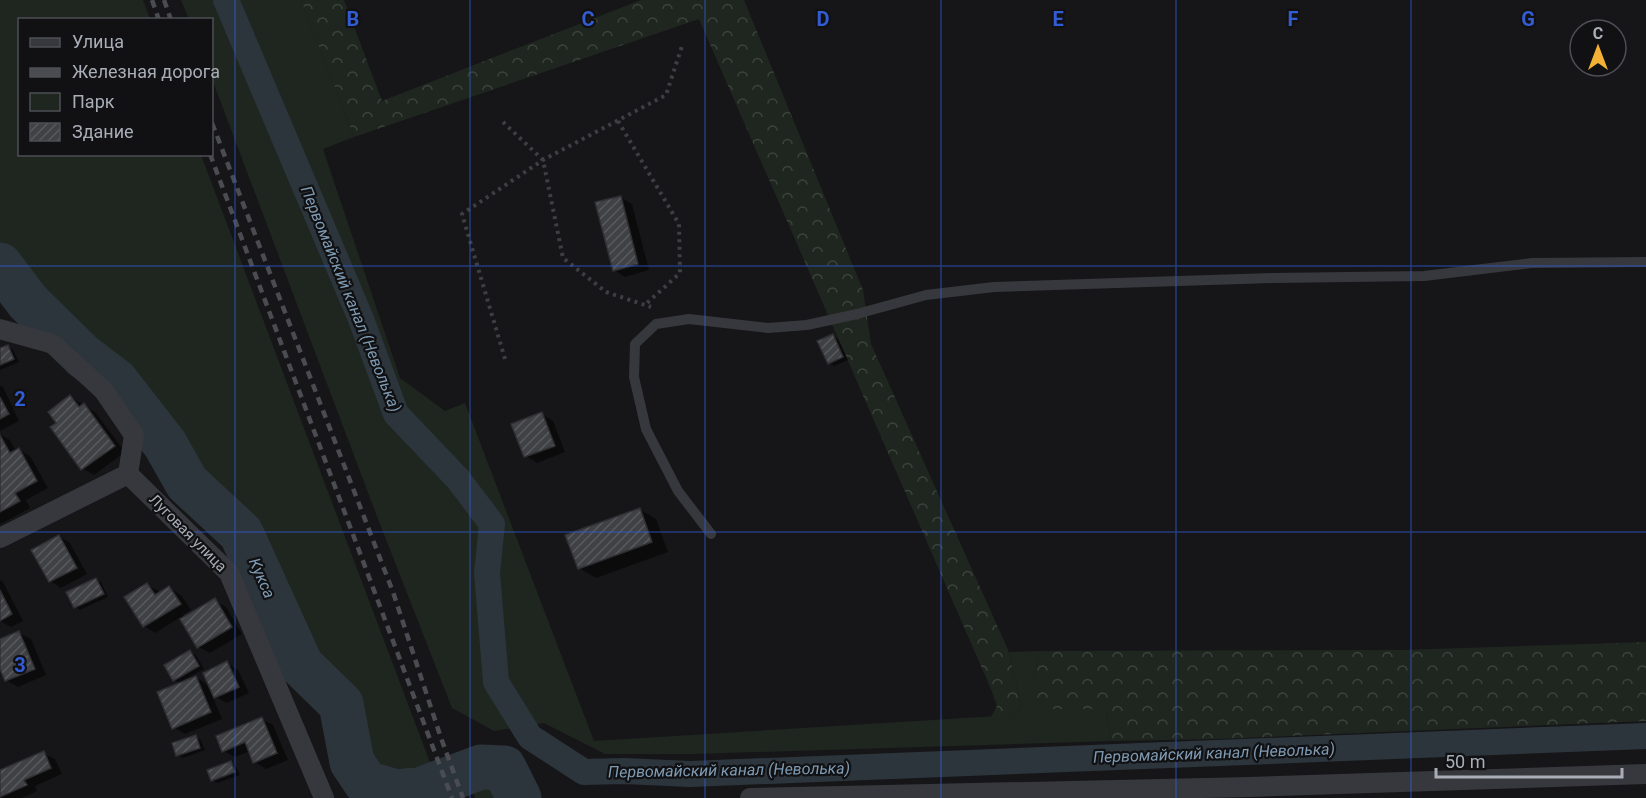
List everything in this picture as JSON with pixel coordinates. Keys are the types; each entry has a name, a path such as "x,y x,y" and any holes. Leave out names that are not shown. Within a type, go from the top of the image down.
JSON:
{"street":[{"path":"0,329 53,344 104,391 134,435 128,474 0,538"},
{"name":"Луговая улица","path":"128,474 230,573 324,798"},
{"path":"750,798 1253,792 1643,779"}],"lane":[{"path":"711,534 678,491 646,429 634,377 635,344 656,324 689,319 768,328 807,325 926,295 994,287 1274,278 1424,276 1532,263 1646,262"}],"path":[{"path":"505,359 462,214 543,160 666,95 682,46"},
{"path":"618,121 679,224 680,273 645,304"},
{"path":"503,122 543,160 562,258 606,292 689,319"}],"green space":[{"path":"0,0 143,0 150,18 18,18 18,156 201,156 431,765 407,771 382,771 361,762 349,704 308,653 252,528 191,475 123,370 92,352 33,295 0,250"},
{"path":"181,0 301,0 354,137 323,149 400,378 445,411 465,403 594,741 1014,715 1021,706 1009,652 1041,651 1033,680 1106,709 1111,741 694,754 605,754 544,723 494,731 452,708 213,82 213,18 189,18"},
{"path":"301,0 344,0 382,101 641,0 744,0 863,290 871,344 1009,652 1021,706 1014,715 991,717 997,706 991,689 699,19 354,137"},
{"path":"1646,642 1646,721 1216,739 1111,741 1106,709 1040,709 1033,680 1041,651 1403,650"},
{"path":"485,780 505,783 512,798 475,798 469,784"}],"building":[{"path":"621,196 638,264 613,271 595,202"},
{"path":"833,334 843,357 828,364 817,341"},
{"path":"8,345 14,359 0,365 0,348"},
{"path":"70,395 79,407 84,403 115,446 81,470 50,427 56,423 48,412"},
{"path":"0,397 9,414 0,419"},
{"path":"542,412 555,446 524,457 511,424"},
{"path":"0,435 10,453 19,448 37,481 15,493 20,501 0,512"},
{"path":"640,508 652,542 578,569 565,535"},
{"path":"59,535 77,568 49,582 31,550"},
{"path":"96,578 104,594 74,608 66,592"},
{"path":"147,583 155,595 169,586 181,604 143,627 124,597"},
{"path":"0,590 12,614 0,621"},
{"path":"215,598 232,627 197,648 180,619"},
{"path":"19,631 35,669 5,681 0,669 0,639"},
{"path":"190,650 199,666 173,681 164,665"},
{"path":"227,661 239,687 214,698 203,673"},
{"path":"196,676 211,712 172,729 157,692"},
{"path":"262,717 277,753 253,763 245,742 222,752 216,736"},
{"path":"196,735 200,748 176,756 172,743"},
{"path":"44,751 51,768 24,780 27,785 0,797 0,770"},
{"path":"231,761 235,772 211,781 207,770"}],"waterway":[{"name":"Первомайский канал (Неволька)","path":"226,0 361,319 396,414 458,479 492,524 487,573 496,682 530,737 584,772 690,774 1646,736"},
{"name":"Кукса","path":"0,265 28,302 83,356 116,381 165,444 187,483 241,533 301,665 341,704 352,762 366,783 396,792 422,789 481,767 504,768 519,798"}],"railway":[{"path":"152,0 158,18"},
{"path":"164,0 170,18"},
{"path":"213,126 393,592 463,798"},
{"path":"211,156 452,798"}]}
